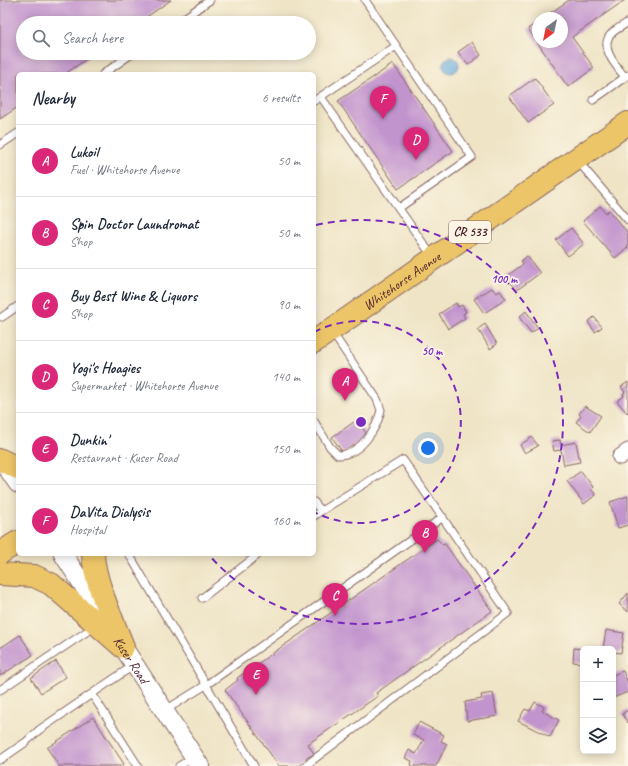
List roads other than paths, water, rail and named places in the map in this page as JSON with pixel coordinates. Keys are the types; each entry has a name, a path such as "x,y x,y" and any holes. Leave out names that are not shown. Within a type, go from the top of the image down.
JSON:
{"main road":[{"name":"Whitehorse Avenue","path":"322,336 628,123"},
{"path":"0,554 16,543"},
{"path":"93,556 93,562 105,600 129,656"},
{"path":"0,574 34,576 51,584 98,625 129,656"}],"street":[{"path":"9,461 16,479"},
{"name":"Kuser Road","path":"64,556 164,711 191,763"}],"lane":[{"path":"187,16 210,0"},
{"path":"365,0 472,157 399,208"},
{"path":"593,100 627,76 608,52 606,46 607,39 612,33 628,22"},
{"path":"316,100 396,46"},
{"path":"106,72 123,60"},
{"path":"320,97 434,258"},
{"path":"0,145 16,134"},
{"path":"575,159 628,220"},
{"path":"2,317 16,307"},
{"path":"316,424 330,446 338,454 343,455 353,451 374,429 381,410 377,399 322,336"},
{"path":"305,766 508,613 404,460 316,515"},
{"path":"316,505 321,511"},
{"path":"164,711 206,685 443,517"},
{"path":"130,556 254,766"},
{"path":"202,598 257,556"},
{"path":"0,690 98,625"},
{"path":"0,760 26,742 39,730 92,694 129,656"},
{"path":"92,694 138,766"}],"water":[{"path":"451,57 458,62 459,65 454,72 451,73 444,68 443,65 448,58"}],"place":[{"name":"DaVita Dialysis","path":"383,119"},
{"name":"Yogi's Hoagies","path":"416,160"},
{"name":"Lukoil","path":"345,401"},
{"name":"Spin Doctor Laundromat","path":"425,553"},
{"name":"Buy Best Wine & Liquors","path":"335,616"},
{"name":"Dunkin'","path":"256,695"}]}
